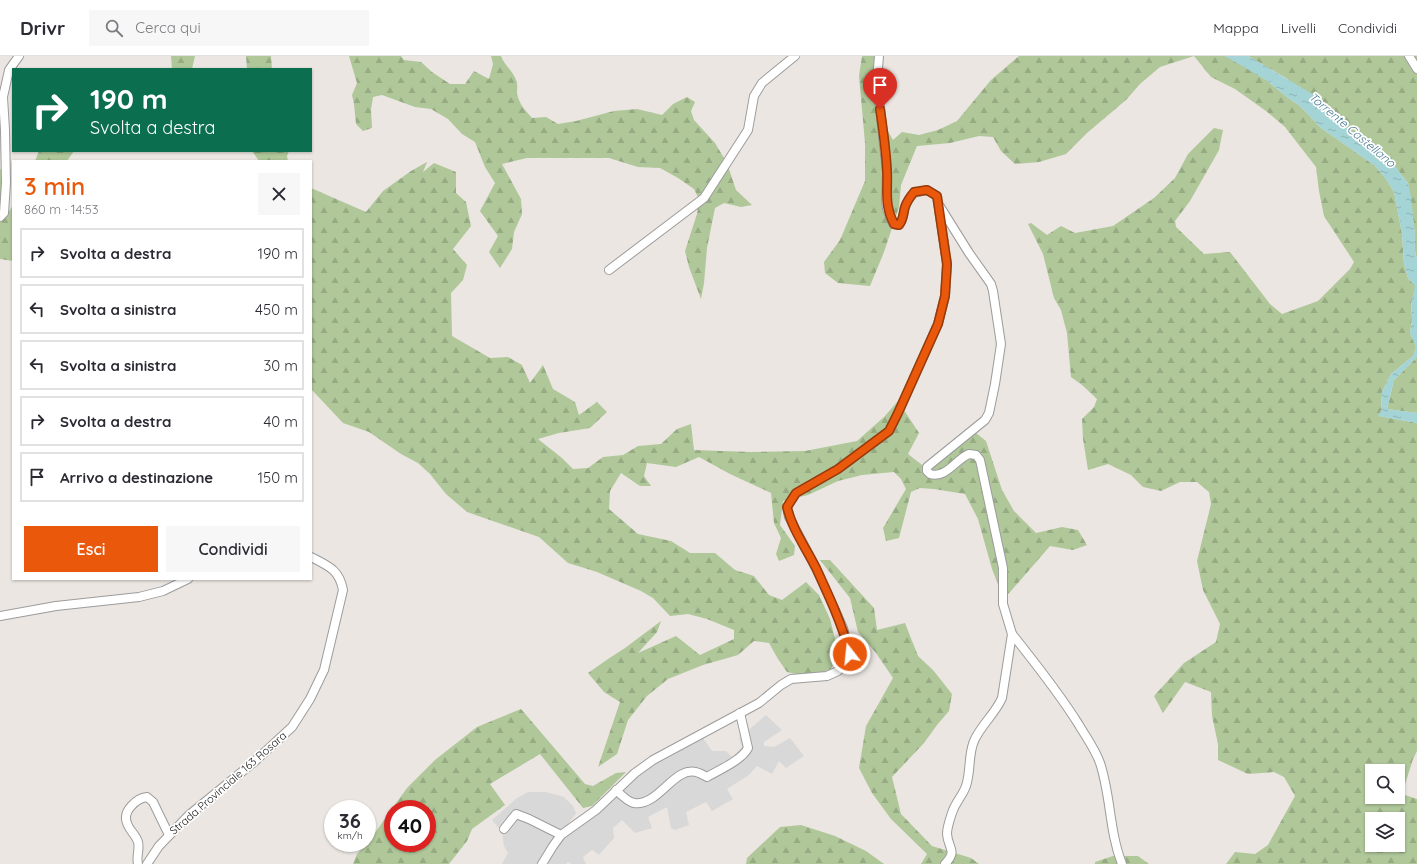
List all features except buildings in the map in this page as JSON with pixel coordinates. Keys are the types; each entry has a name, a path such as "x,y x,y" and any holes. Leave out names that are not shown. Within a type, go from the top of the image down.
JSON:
{"street":[{"path":"0,217 4,213 6,183 3,97 9,70 19,56"},
{"path":"609,270 704,198 748,130 754,96 762,82 795,56"},
{"path":"542,864 561,835 596,810 635,773 653,760 759,703 791,679 827,676 838,671 849,658 850,654 843,628 816,568 789,517 787,507 796,493 838,469 889,431 938,324 945,296 947,264 937,196 927,190 914,192 904,208 904,216 899,225 894,224 887,209 886,165 877,79 879,56"},
{"path":"1409,56 1417,69"},
{"path":"938,205 991,284 1001,344 989,414 985,420 927,467 927,471 930,474 938,476 969,454 976,455 980,460 1003,568 1003,604 1012,634 1058,693 1094,750 1103,775 1117,851 1122,864"},
{"name":"Strada Provinciale 163 Rosara","path":"147,864 159,846 189,816 254,762 292,727 310,699 324,670 344,590 340,578 334,569 312,557"},
{"path":"0,616 50,607 139,597 163,591 186,580"},
{"path":"945,864 951,857 952,850 947,833 949,824 952,811 965,788 972,745 982,728 998,707 1002,698 1012,634"},
{"path":"616,790 633,803 647,802 673,780 687,772 698,772 707,777 726,766 745,754 748,748 740,713"},
{"path":"138,864 138,843 126,823 128,810 133,804 142,798 148,797 153,802 169,835"},
{"path":"504,829 516,814 561,835"}],"shaded area":[{"path":"766,715 782,730 764,742 764,746 774,747 790,738 804,756 786,768 779,761 772,774 757,766 749,775 727,789 733,799 712,811 706,802 686,812 689,825 675,830 671,828 667,807 648,817 652,828 635,833 622,820 613,828 614,838 599,855 592,850 583,857 586,864 571,864 568,862 566,864 502,864 508,853 504,846 502,832 492,820 517,798 528,792 546,792 564,797 573,806 576,813 566,827 602,801 634,769 699,732 712,751 726,751 732,757 742,747 739,738"}],"green space":[{"path":"171,56 195,56 192,68 172,68"},
{"path":"246,56 271,56 272,68 247,68"},
{"path":"349,56 401,56 404,60 421,62 432,72 450,84 465,84 474,71 489,79 493,64 491,56 501,56 515,77 517,83 517,93 521,104 532,118 546,117 558,124 614,111 637,109 662,115 673,104 687,97 695,102 691,111 694,120 715,143 727,163 736,190 752,205 741,207 724,203 715,208 707,248 701,299 689,267 685,251 697,214 699,199 694,189 678,178 660,168 638,167 609,158 527,158 502,164 521,199 522,214 514,232 512,249 500,268 489,252 498,236 480,211 495,183 485,167 475,142 462,134 448,119 431,109 415,107 382,95 373,97 371,110 372,128 363,131 356,124 352,95 357,83"},
{"path":"862,56 874,56 886,128 893,140 902,132 919,135 938,130 957,121 991,80 1019,56 1194,56 1160,67 1066,154 1039,162 1015,164 1001,151 993,137 979,136 950,143 917,146 901,185 899,207 884,252 870,286 838,283 825,273 824,262 840,240 865,181 865,143 859,76"},
{"path":"1194,56 1225,56 1266,80 1300,106 1321,128 1374,165 1386,179 1394,192 1402,234 1404,264 1408,278 1416,286 1411,304 1412,319 1410,333 1416,347 1413,356 1391,374 1382,392 1381,411 1379,416 1417,423 1417,751 1405,784 1405,764 1365,764 1365,804 1405,804 1405,795 1417,799 1417,864 1226,864 1235,852 1255,854 1268,845 1295,796 1284,777 1274,772 1248,774 1218,760 1218,744 1212,716 1211,692 1185,682 1163,713 1154,696 1184,663 1216,642 1220,624 1203,590 1197,561 1211,504 1209,492 1197,482 1180,482 1161,491 1143,487 1131,475 1108,464 1088,470 1083,439 1082,419 1094,407 1097,399 1071,377 1067,333 1061,310 1054,298 1043,254 1028,224 1031,223 1047,235 1061,226 1075,233 1113,226 1154,198 1175,178 1188,154 1214,128 1223,130 1219,150 1190,201 1175,221 1176,227 1204,254 1230,252 1270,304 1282,314 1318,301 1350,269 1354,262 1324,216 1316,167 1285,127 1266,111 1235,89 1211,77"},
{"path":"1248,56 1417,56 1417,259 1408,183 1387,155 1379,154 1370,149 1362,140 1342,124 1333,113 1286,78"},
{"path":"39,152 73,152 68,160 35,160"},
{"path":"253,152 289,152 288,160 258,160"},
{"path":"427,162 423,172 434,163 456,172 456,193 466,202 471,226 453,249 467,265 463,280 451,293 452,336 490,358 508,357 522,365 530,383 543,365 553,389 575,402 579,415 597,402 607,412 590,428 559,433 538,439 573,469 588,468 603,457 623,455 638,446 661,444 677,429 691,424 694,450 751,452 805,451 857,441 884,417 898,401 919,433 908,454 926,468 976,433 986,441 1002,490 1014,511 1036,533 1062,527 1078,530 1087,545 1073,550 1050,546 1004,599 992,569 978,519 965,494 920,488 911,492 899,538 886,541 883,528 906,489 901,479 894,472 862,475 838,481 808,495 783,501 780,525 795,546 794,555 779,561 776,554 781,538 774,523 771,493 730,474 699,457 676,467 647,463 644,476 651,486 640,486 621,473 610,491 609,509 638,534 671,541 690,553 715,553 735,570 754,576 769,595 782,600 806,582 819,595 830,619 839,654 831,669 815,676 796,674 787,672 769,643 754,641 738,655 703,665 668,679 647,696 628,720 617,754 598,767 620,702 604,692 588,673 661,621 657,632 638,653 676,636 700,655 734,639 734,630 707,619 688,614 670,616 653,598 641,591 597,572 568,563 539,537 467,512 446,494 430,474 418,463 401,454 369,432 343,423 312,390 312,188 366,212 383,191 411,171"},
{"path":"0,169 3,170 1,206 8,213 12,207 12,261 0,259"},
{"path":"1417,357 1417,413 1387,409 1394,380"},
{"path":"820,560 830,560 874,608 877,630 905,623 918,656 933,670 952,694 949,711 924,743 892,777 901,814 932,846 971,858 979,864 921,864 927,854 891,819 872,793 859,768 866,726 893,678 876,653 858,632 850,598"},
{"path":"521,709 585,784 593,786 616,773 626,772 592,806 583,808 540,754 490,784 505,805 472,829 467,841 449,864 353,864 359,852 376,852 376,831 384,820 384,852 436,852 436,800 398,800 407,788 435,760 477,727"},
{"path":"801,825 835,836 866,851 884,864 746,864 747,858 780,827"},
{"path":"1113,856 1138,856 1149,864 1095,864 1095,862"}],"water":[{"path":"1225,56 1248,56 1316,96 1342,124 1362,140 1370,149 1379,154 1387,154 1392,163 1408,183 1411,197 1415,234 1415,251 1417,259 1417,357 1394,380 1387,409 1417,413 1417,423 1378,416 1381,411 1382,392 1391,374 1413,356 1416,347 1410,333 1412,319 1411,304 1415,286 1408,278 1404,264 1402,234 1394,192 1386,179 1374,165 1321,128 1300,106 1266,80"}],"route":[{"path":"850,654 843,628 816,568 793,526 787,507 796,493 838,469 863,452 889,431 938,324 945,296 947,264 937,196 927,190 914,192 904,208 904,216 901,223 899,225 894,224 890,217 886,199 887,173 880,109"}],"water label":[{"name":"Torrente Castellano","path":"1352,130"}]}
